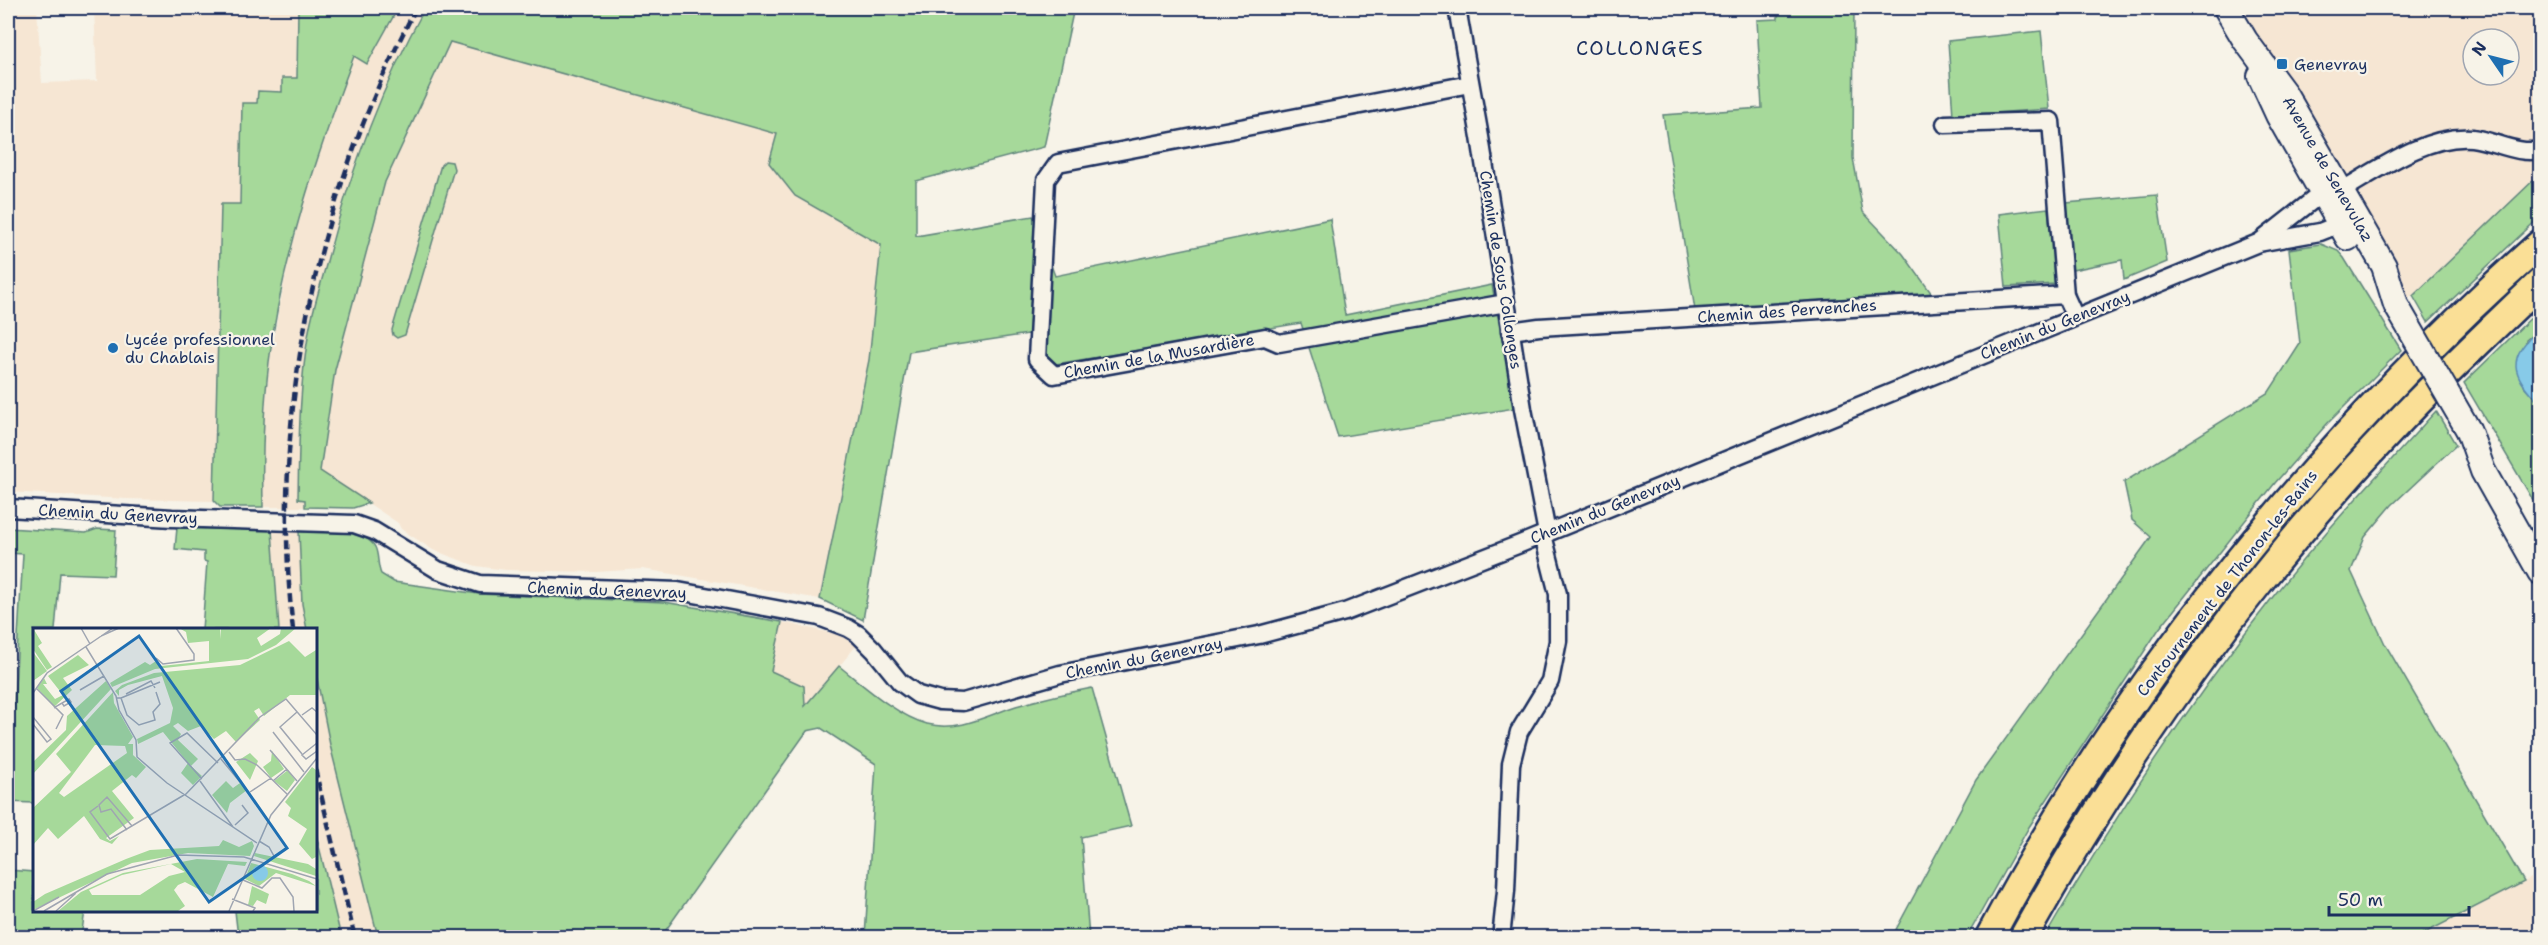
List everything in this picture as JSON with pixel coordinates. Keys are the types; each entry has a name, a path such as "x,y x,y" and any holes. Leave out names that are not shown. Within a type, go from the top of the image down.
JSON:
{"highway":[{"name":"Contournement de Thonon-les-Bains","path":"1989,938 2034,859 2138,696 2259,536 2379,399 2458,320 2541,244"},
{"name":"Contournement de Thonon-les-Bains","path":"2024,938 2061,870 2114,784 2162,713 2228,623 2285,552 2394,426 2541,283"}],"main road":[{"name":"Avenue de Senevulaz","path":"2226,8 2245,40 2279,85 2347,220 2375,283 2396,305 2469,431 2494,459 2539,557"}],"street":[{"name":"Chemin de Sous Collonges","path":"1457,8 1510,331 1545,534 1558,594 1558,641 1550,681 1519,732 1510,764 1506,891 1501,938"},
{"name":"Chemin de la Musardière","path":"1470,84 1058,163 1046,180 1037,359 1054,375 1265,337 1279,343 1506,303"},
{"path":"1946,124 2051,121 2065,295 2074,317"},
{"name":"Chemin du Genevray","path":"2258,243 2332,192 2438,141 2474,138 2524,151 2541,150"},
{"name":"Chemin du Genevray","path":"8,508 172,518 354,524 374,531 438,570 480,584 653,589 696,593 796,611 848,628 866,641 893,674 909,689 929,699 963,702 1060,674 1298,626 1392,595 2258,243 2320,232 2347,220"},
{"name":"Chemin des Pervenches","path":"1510,331 1745,313 2065,295"}],"shaded area":[{"name":"Lycée professionnel du Chablais","path":"8,8 37,8 42,83 97,81 94,8 298,8 297,78 282,92 258,91 257,103 242,103 240,204 221,204 214,501 126,499 8,492"},
{"path":"398,8 425,8 384,91 363,142 332,240 309,331 299,421 298,499 305,500 305,507 263,507 262,450 269,362 288,262 316,158 354,56 367,64"},
{"path":"2226,8 2540,8 2540,174 2413,296 2396,305"},
{"path":"450,42 778,134 795,195 881,245 869,360 820,599 643,569 596,572 506,570 476,566 433,550 401,529 398,523 320,471 335,370 385,182"},
{"path":"272,530 299,531 302,604 307,628 279,628"},
{"path":"782,622 840,635 856,646 805,707 771,671"},
{"path":"316,674 330,745 378,937 341,937 316,834"},
{"path":"2540,873 2540,937 2417,938 2524,882"}],"green space":[{"path":"298,8 398,8 367,64 354,56 302,207 283,284 269,362 263,434 263,507 220,507 214,501 221,204 240,204 242,103 257,103 258,91 282,92 282,78 297,78"},
{"path":"425,8 1074,8 1044,147 916,181 916,236 1033,216 1055,276 1330,219 1345,315 1492,285 1515,408 1338,437 1301,323 1056,364 1028,334 909,352 863,620 820,599 869,360 881,245 795,196 769,163 777,134 450,42 385,182 335,370 320,471 369,503 353,508 305,507 305,500 298,499 299,436 303,373 312,314 345,198 367,133 394,70"},
{"path":"1778,8 1854,8 1853,158 1863,212 1903,254 1932,294 1695,310 1663,115 1762,108 1757,20 1778,19"},
{"path":"2041,31 2049,109 1953,116 1948,41"},
{"path":"445,161 452,162 454,169 405,335 397,338 393,335 392,330 441,165"},
{"path":"2540,174 2540,217 2428,322 2413,296"},
{"path":"2157,195 2167,262 2124,280 2122,260 2072,270 2066,203"},
{"path":"2048,208 2056,284 2006,287 1999,214"},
{"path":"2321,244 2338,251 2344,258 2401,350 2327,424 2275,483 2159,629 2029,827 1967,937 1892,937 1976,780 2151,537 2132,520 2124,482 2269,392 2300,344 2289,249"},
{"path":"2540,309 2540,328 2526,340 2524,386 2540,404 2540,512 2464,383"},
{"path":"2436,411 2456,445 2392,505 2365,537 2351,571 2385,644 2524,882 2417,937 2045,937 2097,849 2210,680 2311,550"},
{"path":"8,528 86,533 97,529 116,530 113,575 60,573 55,628 33,628 33,803 8,802 8,770 10,770 23,554 8,553"},
{"path":"177,528 272,530 279,628 202,628 207,562 204,561 204,552 175,549"},
{"path":"299,531 340,532 362,536 370,541 377,553 381,574 394,582 479,594 664,602 782,622 771,671 804,686 805,706 839,666 904,714 927,724 939,726 972,722 1016,706 1092,688 1131,826 1081,837 1089,937 865,937 876,764 821,728 807,731 661,937 378,937 330,745 316,674 316,628 307,628 302,604"},
{"path":"316,834 341,937 238,937 235,912 316,912"},
{"path":"8,870 33,872 33,912 85,912 81,937 8,937"}],"water":[{"path":"2540,328 2540,404 2523,383 2516,366 2521,348"}],"railway":[{"path":"293,628 287,549 288,469 295,389 308,310 327,232 351,156 381,81 416,8"},
{"path":"316,773 355,938"}],"place":[{"name":"Genevray","path":"2282,64"},
{"name":"Lycée professionnel du Chablais","path":"113,348"}],"district":[{"name":"COLLONGES","path":"1640,48"}]}
